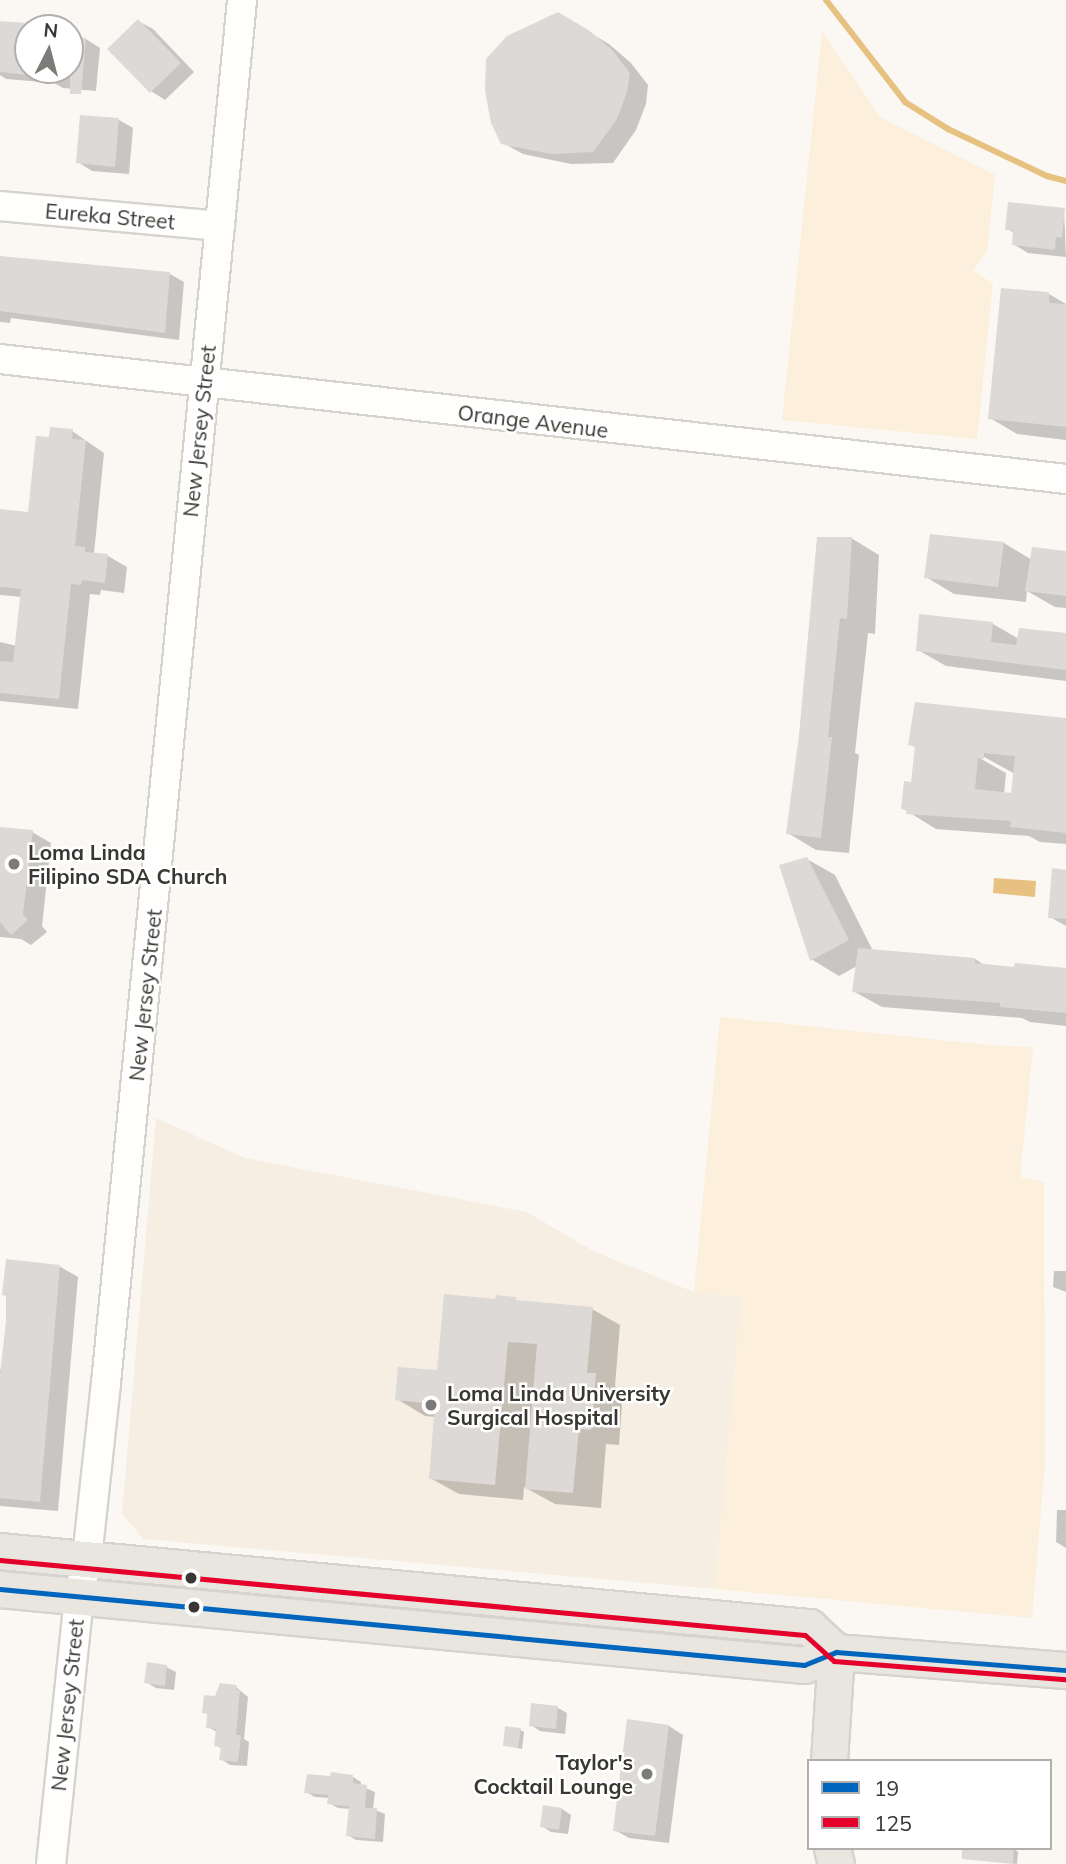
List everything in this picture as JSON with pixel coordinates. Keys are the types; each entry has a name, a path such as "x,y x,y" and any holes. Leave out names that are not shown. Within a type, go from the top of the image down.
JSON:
{"main road":[{"path":"0,1551 809,1628 836,1652"},
{"path":"0,1589 804,1665 836,1652 1066,1670"},
{"path":"829,1759 836,1652"}],"street":[{"name":"New Jersey Street","path":"51,1864 129,1165 242,0"},
{"name":"Eureka Street","path":"0,206 220,226"},
{"name":"Orange Avenue","path":"0,359 1066,479"}],"shaded area":[{"path":"822,31 880,117 995,175 987,252 973,270 993,284 977,439 782,420"},
{"path":"994,878 1036,881 1035,897 993,893"},
{"path":"720,1017 989,1045 1033,1047 1020,1177 1044,1182 1045,1462 1032,1618 715,1589 741,1297 694,1292"},
{"name":"Loma Linda University Surgical Hospital","path":"156,1118 245,1158 527,1212 595,1252 694,1292 741,1297 715,1589 143,1539 122,1513"}],"building":[{"path":"558,12 590,31 612,50 630,73 627,92 617,119 593,152 551,154 501,144 491,123 485,91 486,59 507,36"},
{"path":"138,19 181,63 150,93 107,49"},
{"path":"0,21 14,22 14,74 0,72"},
{"path":"70,84 82,84 81,94 70,94"},
{"path":"80,115 119,118 115,167 76,163"},
{"path":"1008,202 1065,208 1062,238 1056,237 1055,250 1012,245 1013,230 1005,230"},
{"path":"0,256 170,272 165,333 0,311"},
{"path":"1001,288 1049,292 1049,303 1066,304 1066,427 988,419"},
{"path":"50,427 73,429 72,439 86,440 75,546 85,547 85,552 108,554 105,583 82,580 81,585 71,584 59,699 0,693 0,661 13,662 21,589 0,587 0,509 28,512 36,436 49,437"},
{"path":"930,534 1004,542 998,587 924,578"},
{"path":"817,537 852,537 847,619 840,618 828,737 832,737 821,838 786,834 799,735"},
{"path":"1032,547 1066,551 1066,596 1025,591"},
{"path":"919,614 993,622 991,642 1016,645 1019,628 1066,633 1066,670 916,651"},
{"path":"915,702 1066,718 1066,833 1010,827 1011,821 906,814 907,810 901,809 904,781 911,782 915,746 908,745","holes":["984,753 1015,756 1011,793 975,789 978,758 984,759"]},
{"name":"Loma Linda Filipino SDA Church","path":"0,827 33,830 23,914 28,920 11,935 0,922"},
{"path":"807,857 849,940 810,961 779,865"},
{"path":"1052,868 1066,870 1066,919 1048,918"},
{"path":"858,948 975,958 975,963 1014,967 1015,963 1066,968 1066,1013 1000,1007 1000,1003 852,992"},
{"path":"6,1259 60,1265 40,1502 0,1498 0,1375 6,1321 6,1296 2,1295"},
{"path":"444,1294 495,1299 496,1295 516,1297 516,1300 593,1307 587,1373 596,1373 591,1430 579,1429 573,1493 525,1489 537,1344 508,1342 495,1485 429,1479 435,1404 395,1400 398,1367 437,1370"},
{"path":"147,1662 167,1665 165,1686 144,1683"},
{"path":"220,1683 237,1685 236,1690 240,1690 236,1735 241,1735 238,1762 219,1760 221,1747 214,1746 216,1729 206,1728 207,1714 202,1713 204,1695 215,1696"},
{"path":"531,1703 558,1706 556,1729 529,1726"},
{"path":"627,1719 669,1725 655,1836 613,1831"},
{"path":"505,1726 521,1728 518,1748 503,1746"},
{"path":"331,1772 353,1775 353,1783 367,1785 365,1808 377,1808 375,1839 346,1836 349,1806 327,1804 328,1795 304,1793 307,1774 330,1776"},
{"path":"543,1805 562,1808 559,1830 540,1827"},
{"path":"962,1850 1014,1850 1013,1864 962,1859"}],"waterway":[{"path":"826,0 905,102 948,129 1047,176 1066,181"}],"transit line":[{"name":"125","path":"0,1560 805,1635 834,1661 1065,1679"},
{"name":"19","path":"0,1589 804,1665 836,1652 1066,1670"}],"place":[{"name":"Loma Linda Filipino SDA Church","path":"14,864"},
{"name":"Loma Linda University Surgical Hospital","path":"431,1405"},
{"name":"Taylor's Cocktail Lounge","path":"647,1774"}]}
